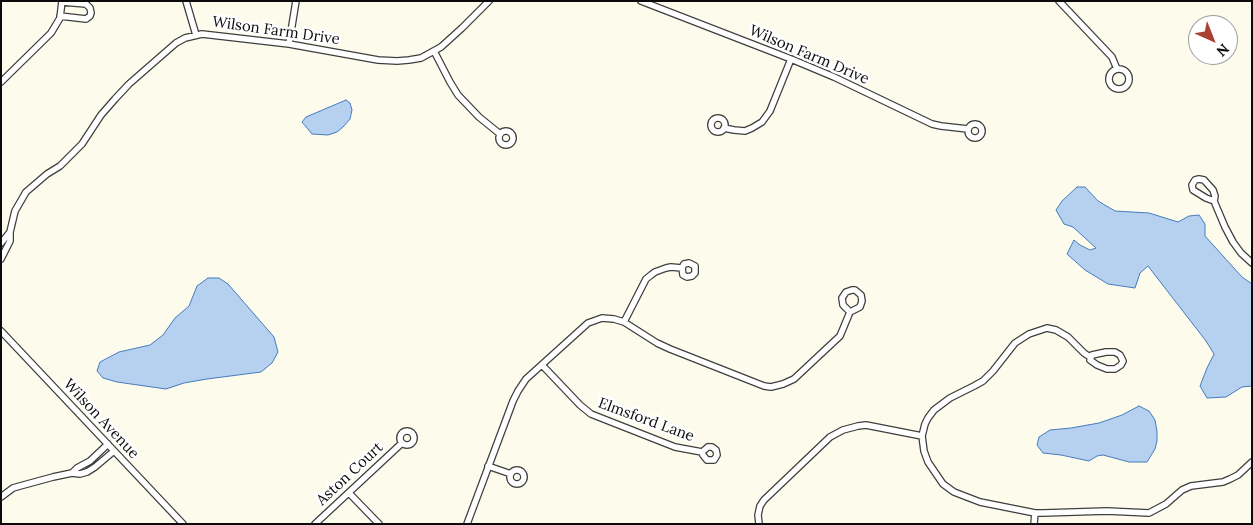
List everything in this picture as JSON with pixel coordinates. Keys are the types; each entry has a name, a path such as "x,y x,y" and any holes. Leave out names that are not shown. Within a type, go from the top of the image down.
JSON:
{"street":[{"path":"186,1 196,35"},
{"path":"290,44 296,1"},
{"name":"Wilson Farm Drive","path":"1,259 10,241 15,211 26,192 47,174 60,166 82,144 101,115 144,70 176,43 185,38 202,34 290,44 378,60 397,61 421,58 434,52 462,28 488,1"},
{"name":"Wilson Farm Drive","path":"641,1 834,77 932,124 968,129"},
{"path":"1059,1 1112,57 1117,69"},
{"path":"1,72 4,80 51,33 58,22 62,2 86,4 90,8 91,13 86,19 60,16"},
{"path":"434,52 458,95 479,117 500,134"},
{"path":"724,128 745,131 762,122 770,111 791,59"},
{"path":"1214,201 1233,242 1252,263"},
{"name":"Wilson Farm Drive","path":"1,243 10,232"},
{"path":"624,322 646,279 650,275 666,268 682,268"},
{"path":"467,524 518,391 526,379 588,322 602,318 624,322 670,349 764,386 771,387 794,379 840,336 850,312"},
{"path":"1090,357 1095,353 1115,352 1120,355 1123,361 1119,367 1106,368 1094,364 1090,357 1068,337 1056,330 1047,328 1035,331 1019,340 983,380 950,398 934,410 925,424 922,436 928,462 943,484 954,492 980,502 1035,512 1107,511 1149,513 1166,504 1182,490 1191,486 1223,482 1238,475 1252,462"},
{"name":"Wilson Avenue","path":"1,331 183,524"},
{"name":"Elmsford Lane","path":"542,365 590,414 675,447 702,452"},
{"path":"759,524 758,515 764,500 836,433 866,425 922,436"},
{"name":"Aston Court","path":"315,524 402,443"},
{"path":"72,473 90,461 108,444"},
{"path":"1,497 13,488 72,473 80,474 87,472 114,451"},
{"path":"488,466 511,474"},
{"path":"349,493 379,524"},
{"path":"1034,524 1035,512"}],"water":[{"path":"346,100 350,103 352,110 350,119 337,132 328,135 312,134 302,122 306,117"},
{"path":"1077,187 1085,187 1098,201 1115,211 1149,213 1178,222 1189,216 1199,215 1205,224 1205,236 1242,277 1252,284 1252,386 1242,387 1226,397 1207,398 1200,386 1214,354 1148,266 1140,273 1135,288 1108,284 1085,270 1067,254 1074,240 1090,250 1096,248 1073,227 1064,224 1056,210 1062,201"},
{"path":"208,278 219,278 228,284 274,337 278,352 272,363 261,372 184,383 166,389 117,382 103,378 97,371 100,362 119,352 150,345 163,335 175,318 189,306 197,286"},
{"path":"1139,406 1149,411 1155,420 1157,431 1155,449 1147,462 1129,462 1103,455 1089,461 1043,453 1037,445 1039,437 1050,430 1099,423 1122,415"}]}
